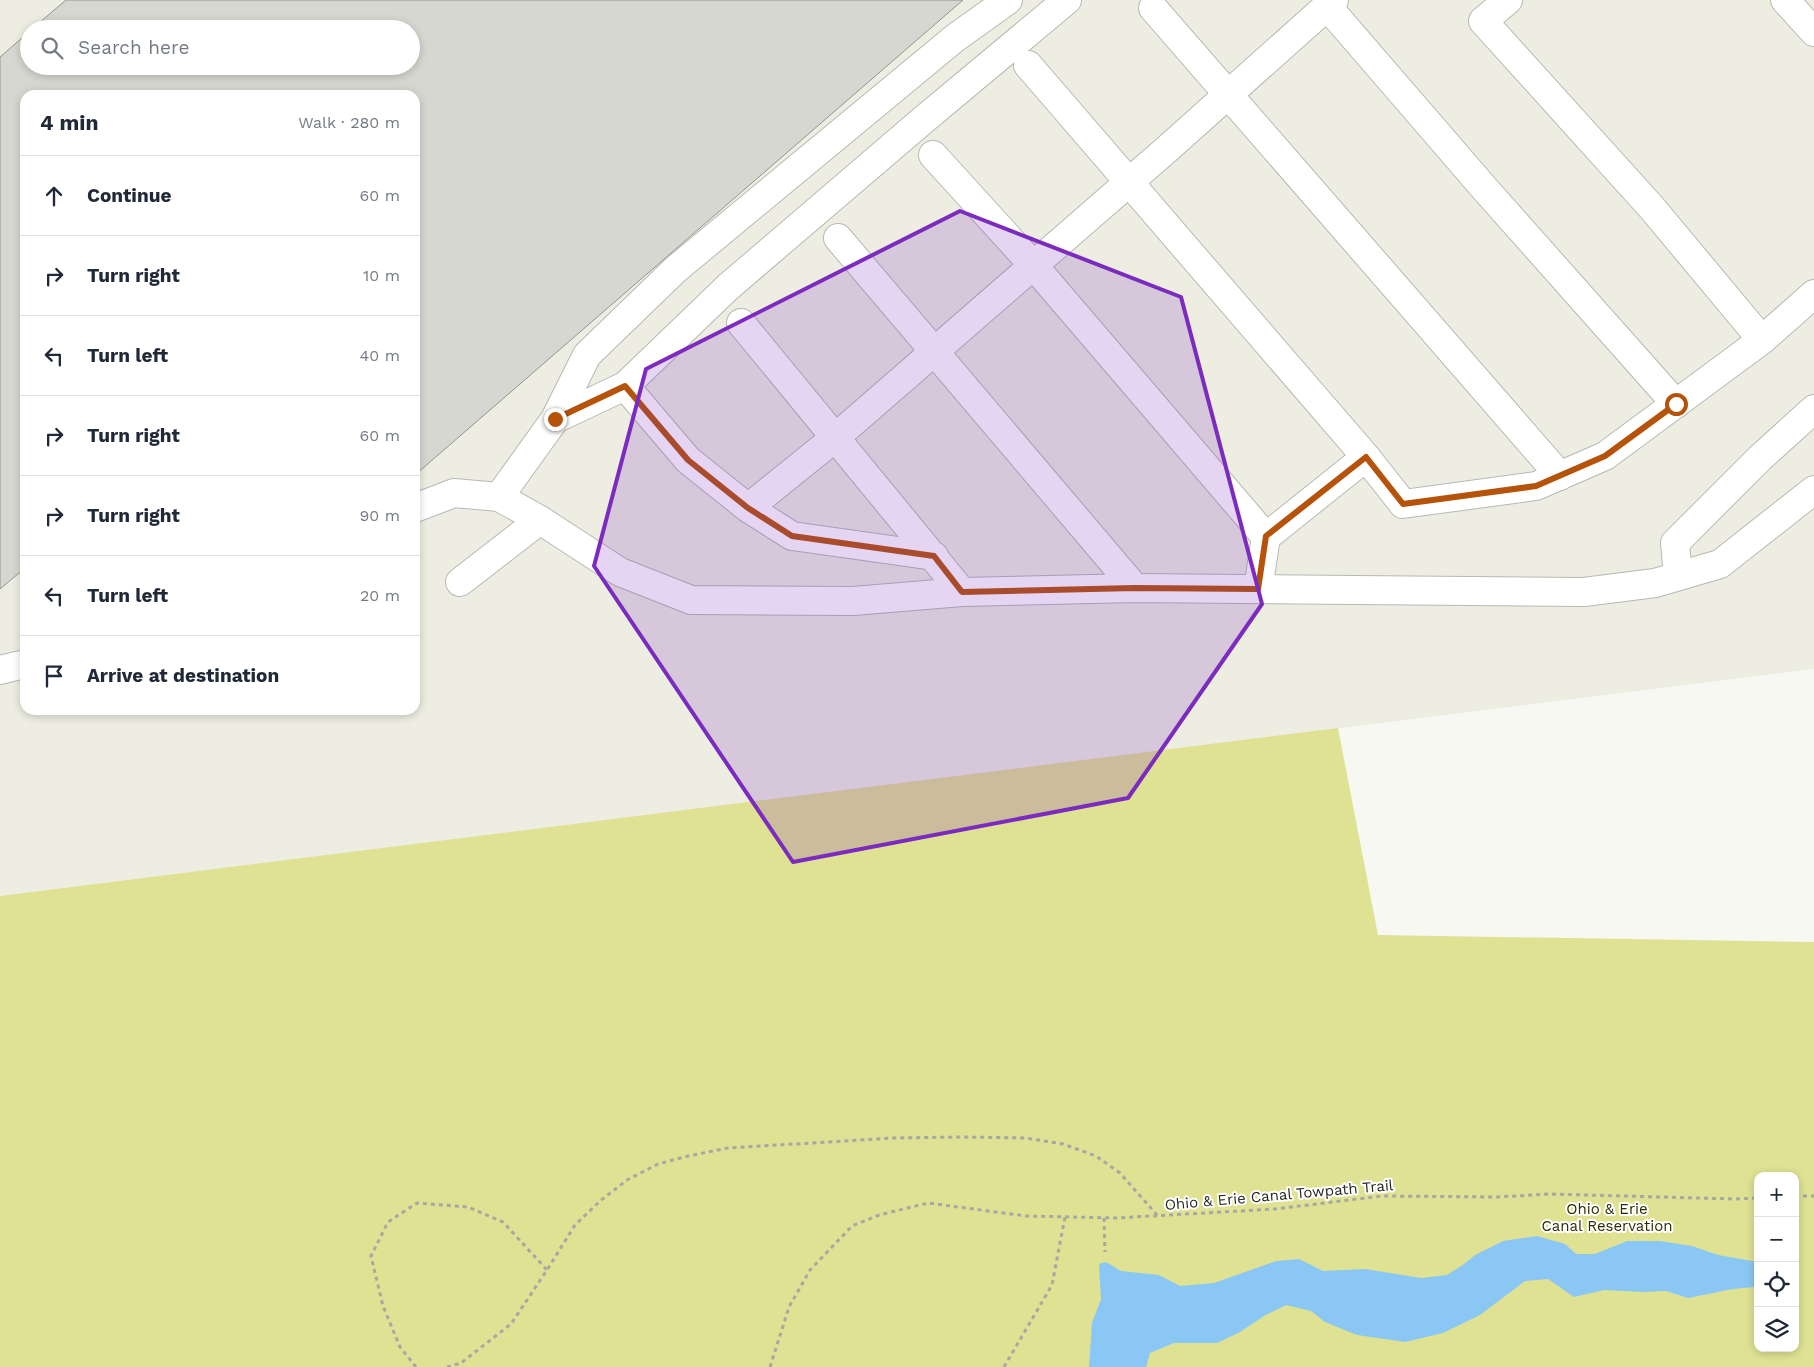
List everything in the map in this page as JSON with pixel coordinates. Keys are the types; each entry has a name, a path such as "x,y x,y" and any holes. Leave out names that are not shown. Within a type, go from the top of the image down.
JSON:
{"lane":[{"path":"499,497 555,419 586,355 676,269 955,38 1008,0"},
{"path":"555,419 625,386 728,287 1067,0"},
{"path":"1508,0 1483,21 1652,208 1762,340"},
{"path":"1785,0 1814,32"},
{"path":"748,508 836,437 1034,266 1330,3 1676,404"},
{"path":"1153,8 1560,476"},
{"path":"1028,65 1366,457 1403,504 1536,486 1605,456 1762,340 1814,294"},
{"path":"933,155 1034,266 1266,536"},
{"path":"838,238 1135,588"},
{"path":"741,323 962,592"},
{"path":"625,386 688,460 748,508 792,536 934,556"},
{"path":"1678,576 1674,543 1760,458 1814,409"},
{"path":"1258,589 1266,536 1366,457"},
{"path":"420,506 454,493 499,497 540,520 620,572 691,600 853,601 962,592 1135,588 1384,592 1584,592 1654,583 1720,564 1814,490"},
{"path":"460,582 540,520"},
{"path":"0,670 20,665"}],"path":[{"path":"447,1367 462,1363 510,1324 575,1225 600,1201 627,1180 658,1164 688,1156 728,1148 894,1138 1026,1138 1063,1144 1096,1156 1120,1173 1158,1216"},
{"name":"Ohio & Erie Canal Towpath Trail","path":"770,1367 789,1307 810,1270 852,1226 879,1214 928,1203 1026,1216 1104,1218 1275,1209 1382,1196 1497,1197 1550,1194 1754,1198"},
{"path":"1799,1196 1814,1196"},
{"path":"416,1367 400,1347 383,1306 371,1256 388,1222 417,1202 468,1207 503,1222 547,1270"},
{"path":"1004,1367 1052,1286 1064,1217"},
{"path":"1104,1218 1105,1252"}],"highlighted area":[{"path":"960,211 1181,297 1262,604 1128,798 793,862 594,566 646,369"}],"shaded area":[{"path":"0,0 1814,0 1814,669 0,896"}],"green space":[{"name":"Ohio & Erie Canal Reservation","path":"1338,728 1378,935 1814,942 1814,1367 0,1367 0,896"}],"water":[{"path":"1537,1236 1565,1244 1576,1254 1595,1254 1627,1241 1660,1241 1692,1246 1718,1255 1754,1261 1754,1287 1688,1298 1666,1291 1604,1290 1574,1297 1548,1279 1525,1281 1480,1315 1443,1333 1405,1342 1357,1335 1325,1322 1311,1311 1286,1305 1217,1343 1174,1343 1150,1353 1146,1367 1089,1367 1092,1323 1101,1299 1099,1264 1106,1262 1121,1271 1159,1275 1180,1286 1214,1283 1276,1261 1299,1259 1323,1271 1365,1269 1421,1278 1447,1275 1475,1255 1503,1241"}],"building":[{"path":"66,0 963,0 420,471 420,90 20,90 20,572 0,589 0,57 20,40 20,75 420,75 420,20 43,20"}],"route":[{"path":"555,419 625,386 688,460 748,508 792,536 934,556 962,592 1135,588 1258,589 1266,536 1366,457 1403,504 1536,486 1605,456 1676,404"}]}
